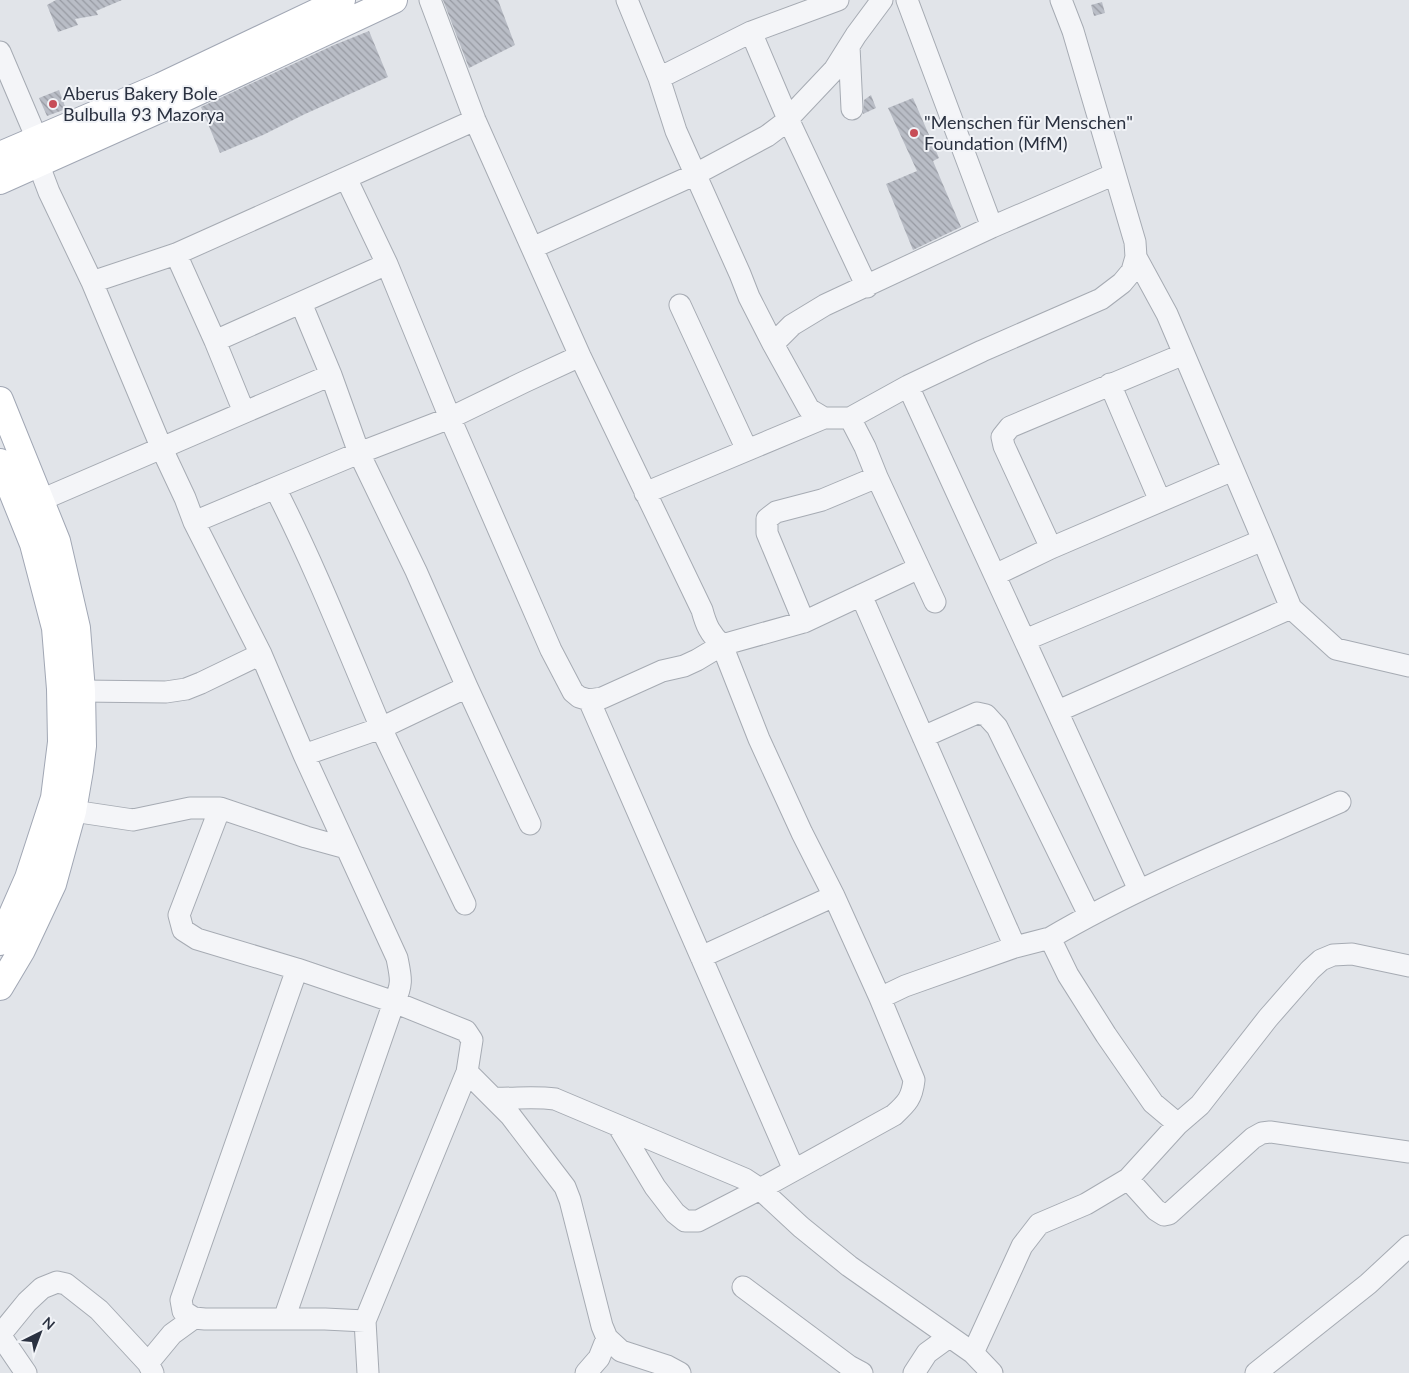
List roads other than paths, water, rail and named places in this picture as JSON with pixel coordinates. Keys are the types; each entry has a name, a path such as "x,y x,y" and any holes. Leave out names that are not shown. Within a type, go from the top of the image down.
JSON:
{"main road":[{"path":"0,155 38,151 170,105 394,0"},
{"path":"0,181 38,151 161,86 333,2"},
{"path":"0,400 57,542 59,601 55,628 60,689 61,742 54,798 28,878 0,942"},
{"path":"0,462 33,544 59,601 77,628 82,691 82,746 73,812 53,884 22,950 0,987"}],"street":[{"path":"430,0 475,120 580,356 702,610 705,623 713,637 722,645 758,739 834,896 880,998 914,1080 912,1094 906,1104 894,1115 698,1221 685,1220 675,1213 655,1187 619,1127"},
{"path":"627,0 659,78 676,132 749,297 809,409 824,418"},
{"path":"659,78 751,32 838,0"},
{"path":"532,248 694,175 767,136 783,124 834,70 882,0"},
{"path":"907,0 992,227"},
{"path":"645,493 824,418 850,418 908,386 1101,299 1122,283 1132,271 1136,257 1135,242 1073,31 1061,0"},
{"path":"751,32 788,119 867,286"},
{"path":"849,46 852,109"},
{"path":"0,52 38,151 49,192 92,282 194,522 261,654 304,755 397,958 401,977 400,991 394,1002 284,1319"},
{"path":"92,282 176,254 475,120"},
{"path":"773,344 792,325 825,305 992,227 1115,174"},
{"path":"346,178 387,264 450,418 550,650 572,692 589,700 602,698 662,671 684,666 722,645 804,622 919,568"},
{"path":"176,254 244,412"},
{"path":"1136,257 1167,314 1291,608 1336,650 1409,666"},
{"path":"215,341 387,264"},
{"path":"301,303 360,452 530,824"},
{"path":"680,305 748,450"},
{"path":"1051,548 1004,446 1002,437 1010,427 1184,354"},
{"path":"194,522 360,452 450,418 580,356"},
{"path":"41,500 331,375"},
{"path":"1110,384 1160,501"},
{"path":"908,386 1139,890"},
{"path":"850,418 935,602"},
{"path":"994,575 1051,548 1232,470"},
{"path":"804,622 767,533 767,519 776,512 822,500 877,477"},
{"path":"275,488 318,581 381,728 465,904"},
{"path":"1025,640 1263,540"},
{"path":"861,595 1016,947"},
{"path":"1058,711 1291,608"},
{"path":"82,691 166,692 186,689 201,684 261,654"},
{"path":"304,755 381,728 467,687"},
{"path":"589,700 794,1170"},
{"path":"923,737 978,713 986,716 997,727 1089,915"},
{"path":"880,998 905,986 1016,947 1050,938 1089,915 1139,890 1340,802"},
{"path":"73,812 133,820 190,808 220,808 306,837 346,848"},
{"path":"220,808 179,915 183,930 198,939 394,1002 466,1031 472,1040 467,1072 365,1321 368,1373"},
{"path":"701,957 834,896"},
{"path":"1050,938 1068,975 1106,1035 1153,1103 1178,1124"},
{"path":"973,1353 1022,1246 1040,1224 1086,1204 1128,1179 1178,1124 1200,1104 1268,1018 1321,960 1333,955 1352,954 1409,966"},
{"path":"297,970 181,1300 183,1311 194,1318 365,1321"},
{"path":"467,1072 510,1115 565,1187 602,1326 607,1338 621,1351 666,1366 680,1373"},
{"path":"493,1098 533,1097 555,1099 745,1179 760,1189 801,1227 849,1266 973,1353 992,1373"},
{"path":"1128,1179 1156,1210 1164,1215 1169,1214 1253,1138 1262,1134 1270,1132 1409,1152"},
{"path":"1256,1373 1368,1284 1409,1246"},
{"path":"26,1373 0,1335 27,1302 42,1288 57,1282 66,1284 98,1310 150,1368 172,1334 194,1318"},
{"path":"743,1286 849,1366 862,1373"},
{"path":"914,1373 927,1353 949,1337"},
{"path":"586,1373 599,1358 607,1338"}],"place":[{"name":"Aberus Bakery Bole Bulbulla 93 Mazorya","path":"53,104"},
{"name":"\"Menschen für Menschen\" Foundation (MfM)","path":"914,133"}]}
